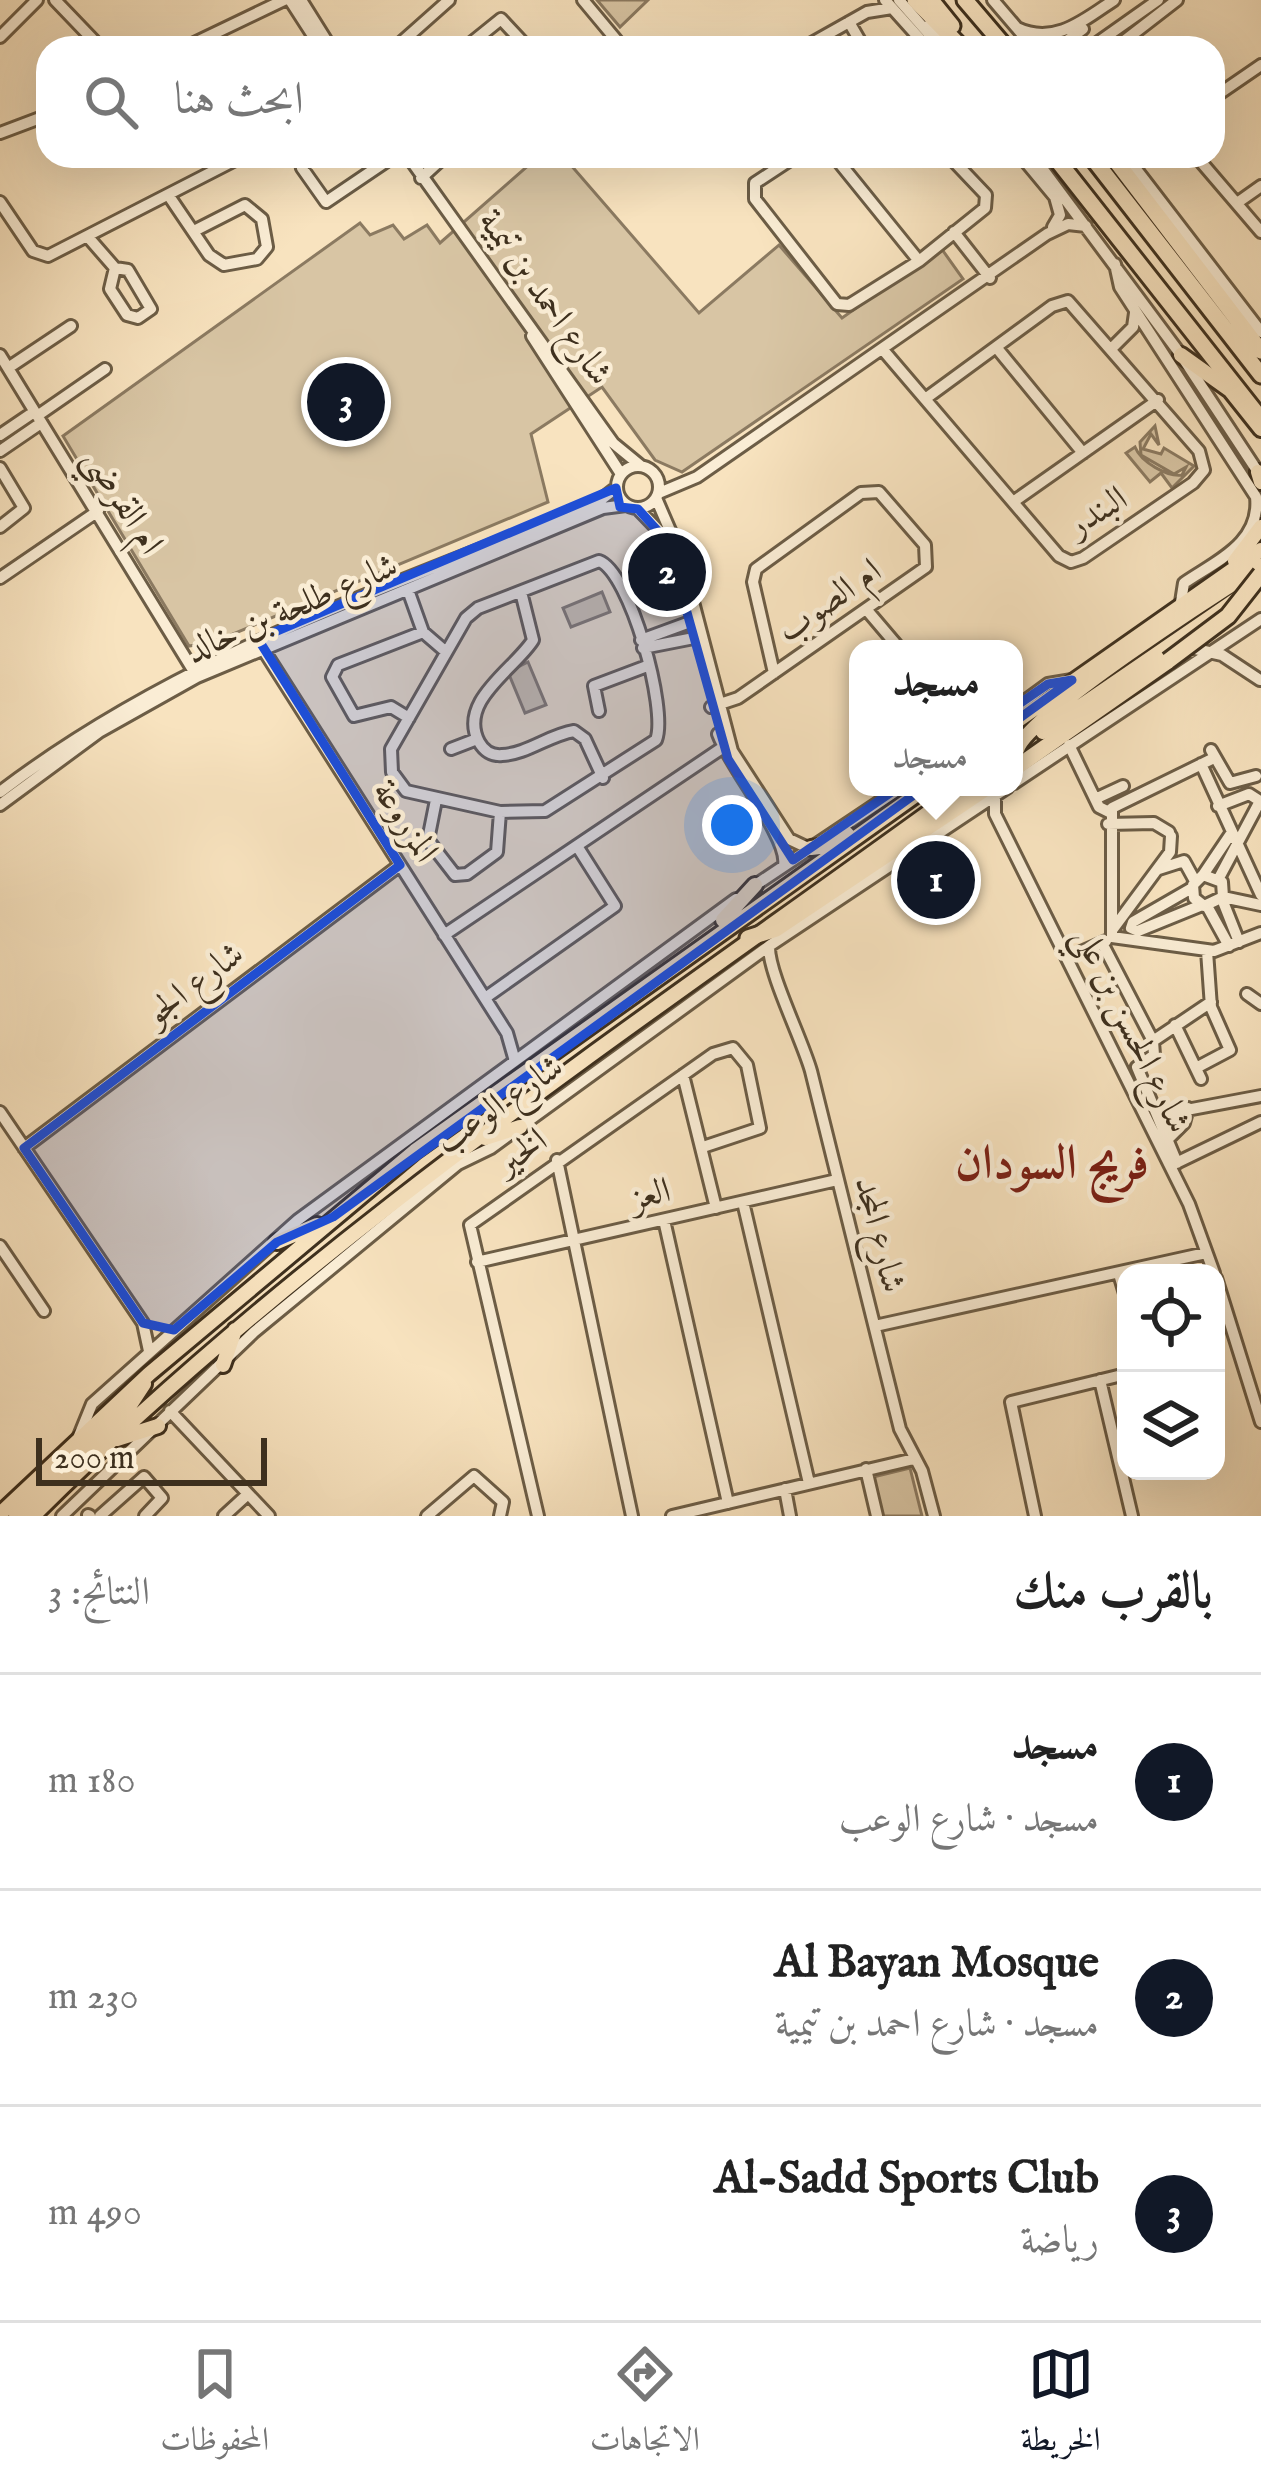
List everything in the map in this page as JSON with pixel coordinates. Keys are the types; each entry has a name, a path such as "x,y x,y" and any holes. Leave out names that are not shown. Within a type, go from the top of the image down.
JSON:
{"highway":[{"path":"931,0 957,36"},
{"path":"965,0 996,36"},
{"path":"900,2 949,36"},
{"path":"1048,168 1261,419"},
{"path":"1100,168 1261,375"},
{"path":"1121,168 1261,351"},
{"path":"1023,763 1174,665 1261,578"},
{"path":"748,938 776,928 984,796"}],"main road":[{"path":"1181,355 1230,390 1261,429"},
{"path":"1217,579 1261,527"},
{"path":"1023,716 1261,550"},
{"path":"1023,745 1261,578"},
{"path":"1023,738 1106,672 1261,578"},
{"name":"شارع الوعب","path":"0,1514 149,1374 415,1151 915,796"},
{"name":"شارع الوعب","path":"33,1516 237,1326 464,1147 951,796"},
{"path":"811,848 828,846 869,819 895,811"},
{"path":"704,945 755,885"},
{"path":"464,1147 520,1127"},
{"path":"277,1242 333,1217"},
{"path":"223,1365 237,1326"},
{"path":"16,1516 125,1413 149,1374"},
{"path":"112,1441 158,1426"}],"street":[{"path":"0,37 37,0"},
{"path":"55,0 90,36"},
{"path":"210,36 287,0 312,36"},
{"path":"301,0 324,36"},
{"path":"408,36 449,0"},
{"path":"583,0 613,36"},
{"path":"867,12 875,0"},
{"path":"993,0 1024,36"},
{"path":"1017,28 1036,35 1064,31 1119,0"},
{"path":"1072,36 1119,0"},
{"path":"1109,36 1158,0"},
{"path":"1131,36 1178,0"},
{"path":"824,36 867,12 900,2"},
{"path":"900,2 921,36"},
{"path":"900,2 930,36"},
{"path":"900,2 938,36"},
{"path":"480,36 501,19 517,36"},
{"path":"849,22 857,36"},
{"path":"1225,90 1261,64"},
{"path":"0,133 36,120"},
{"path":"0,202 40,255 88,237 221,168"},
{"path":"302,168 326,202 381,168"},
{"name":"شارع احمد بن تيمية","path":"412,168 613,443 645,468"},
{"path":"421,178 432,168"},
{"path":"778,168 755,183 755,199 837,304 858,303 920,261 987,202 960,168"},
{"path":"844,168 920,261"},
{"path":"1031,168 1059,203 1060,215 1047,234"},
{"path":"1047,168 1181,355 1260,477"},
{"path":"1135,168 1261,332"},
{"path":"1206,168 1261,232"},
{"name":"شارع احمد بن تيمية","path":"421,178 521,318 620,474"},
{"path":"1237,203 1261,186"},
{"path":"169,196 208,255 224,265 257,259 267,247 262,219 245,205 194,231"},
{"path":"657,495 884,351 1047,234 1067,224 1086,226"},
{"path":"954,232 990,278"},
{"path":"88,237 115,268 128,270 152,303 138,318 127,316 110,289 115,268"},
{"path":"1115,264 1120,287 1221,437 1257,505 1246,540 1184,583 1181,602"},
{"name":"البندر","path":"884,351 1059,556 1077,561 1193,483 1204,470 1202,455 1158,400 1068,301 1052,306 925,399"},
{"path":"1112,348 1133,328 1135,310"},
{"path":"8,368 71,326"},
{"path":"997,347 1083,453"},
{"name":"ام القرضي","path":"0,355 195,673"},
{"path":"0,451 37,417 105,369"},
{"path":"1013,502 1158,400"},
{"path":"0,435 37,417"},
{"path":"0,468 24,508 0,527"},
{"path":"645,468 681,556 714,706"},
{"path":"682,483 645,468 620,474 616,488 658,527 671,550 726,746 782,844 783,866"},
{"name":"شارع طلحة بن خالد","path":"0,792 92,725 195,673 598,502 616,488"},
{"name":"ام الصوب","path":"714,706 739,698 926,567 929,556 883,495 861,493 756,569 753,582 773,674"},
{"name":"شارع طلحة بن خالد","path":"260,644 408,590 603,508 632,507 657,495"},
{"path":"0,578 98,511"},
{"path":"590,562 608,563 624,588 642,644 659,733 650,746 545,811 500,812 406,791 392,772 391,749 445,651 471,612 521,592 590,562"},
{"path":"408,590 423,632 445,651"},
{"path":"521,592 532,640 501,671 476,714 477,739 488,752 502,755 574,731 585,739 603,778"},
{"path":"866,609 892,640"},
{"name":"شارع الوعب","path":"1174,665 1210,652 1261,619"},
{"path":"642,644 670,636 690,622"},
{"path":"1190,630 1191,648 1250,669 1261,680"},
{"path":"409,718 391,707 354,716 332,677 338,665 423,632"},
{"path":"670,636 694,638"},
{"name":"المزروعة","path":"260,644 507,1033 515,1061"},
{"name":"شارع الوعب","path":"1023,777 1191,648"},
{"path":"599,711 594,686 647,666"},
{"name":"شارع طلحة بن خالد","path":"0,805 99,732 195,673"},
{"path":"1023,703 1048,684 1072,680"},
{"path":"451,749 477,739"},
{"path":"444,934 726,746"},
{"path":"726,746 789,839 811,848"},
{"path":"1069,746 1109,818 1154,823 1170,834 1170,852 1109,936"},
{"path":"1234,944 1219,878 1237,838 1260,804 1256,795 1227,781 1213,754 1119,801 1109,818 1109,936 1153,1041 1154,1055 1137,1065 1170,1137 1173,1165 1261,1122"},
{"path":"1201,764 1261,895"},
{"path":"1218,806 1256,776"},
{"path":"1095,799 1123,786"},
{"name":"شارع الوعب","path":"79,1436 89,1407 298,1220 755,885 889,796"},
{"name":"شارع الوعب","path":"62,1516 85,1511 170,1411 254,1332 458,1164 520,1127 750,959 978,807 988,796"},
{"name":"شارع الحسن بن علي","path":"993,796 995,814 1074,955 1173,1165 1210,1264"},
{"path":"436,800 428,840 455,875 467,874 497,853 500,812"},
{"path":"978,807 995,814"},
{"path":"1131,928 1237,838 1261,826"},
{"path":"485,998 615,906 578,845"},
{"path":"1247,859 1261,854"},
{"path":"1156,870 1181,860 1195,878 1204,906 1234,944"},
{"name":"شارع الجو","path":"24,1148 400,865"},
{"path":"1195,878 1219,878"},
{"path":"1074,955 1109,936 1131,928 1138,931 1222,898 1261,905"},
{"path":"1109,936 1208,950 1261,933"},
{"name":"شارع المجد","path":"769,946 770,966 799,1027 902,1435 922,1471 934,1516"},
{"path":"1175,1024 1199,1074 1230,1050 1211,1002 1208,950"},
{"path":"750,959 770,966"},
{"path":"1247,994 1261,1004"},
{"path":"1153,1041 1211,1002"},
{"name":"المزروعة","path":"507,1033 530,1050"},
{"name":"الخير","path":"538,1516 471,1222 682,1075 725,1048 739,1052 748,1065 760,1128 703,1147"},
{"path":"682,1075 716,1208"},
{"path":"1160,1114 1261,1096"},
{"path":"1170,1137 1184,1123 1188,1108"},
{"path":"0,1112 143,1323 158,1333 174,1330"},
{"path":"557,1160 632,1516"},
{"name":"العز","path":"477,1262 837,1180"},
{"path":"743,1202 809,1483"},
{"path":"664,1220 728,1503"},
{"path":"0,1246 44,1311"},
{"path":"1160,1264 1206,1253"},
{"path":"875,1326 1117,1274"},
{"name":"شارع الحسن بن علي","path":"1225,1307 1261,1422"},
{"path":"143,1323 149,1354"},
{"path":"1035,1516 1011,1402 1117,1376"},
{"path":"1100,1380 1132,1516"},
{"path":"170,1411 268,1516"},
{"path":"672,1516 914,1459"},
{"path":"866,1469 877,1516"},
{"path":"427,1516 474,1476 503,1502 500,1516"},
{"path":"100,1516 142,1477 163,1498 145,1516"},
{"path":"785,1489 790,1516"},
{"path":"224,1516 248,1494"}],"highlighted area":[{"path":"616,488 620,507 638,509 667,541 728,759 793,860 1048,684 1072,680 333,1217 277,1242 174,1330 143,1323 24,1148 400,865 258,639"}],"shaded area":[{"path":"597,0 648,0 620,27"},
{"path":"525,168 573,168 699,313 779,245 842,318 941,248 963,279 682,472 655,460 602,387 531,434 548,502 214,642 189,646 63,436 360,223 370,235 393,225 404,239 427,225 440,243"},
{"path":"1155,426 1159,445 1151,434 1143,449 1161,454 1164,448 1194,466 1172,488 1161,473 1150,482 1126,453 1135,447 1143,458 1155,467 1169,474 1182,475 1186,467 1174,474 1141,455 1140,442"},
{"path":"602,592 610,612 571,627 563,608"},
{"path":"528,662 546,705 525,713 508,672"},
{"path":"910,1468 922,1516 879,1516 869,1478"}],"place":[{"name":"Al-Sadd Sports Club","path":"346,402"},
{"name":"Al Bayan Mosque","path":"667,572"},
{"name":"مسجد","path":"936,880"}],"district":[{"name":"فريج السودان","path":"1052,1161"}]}
